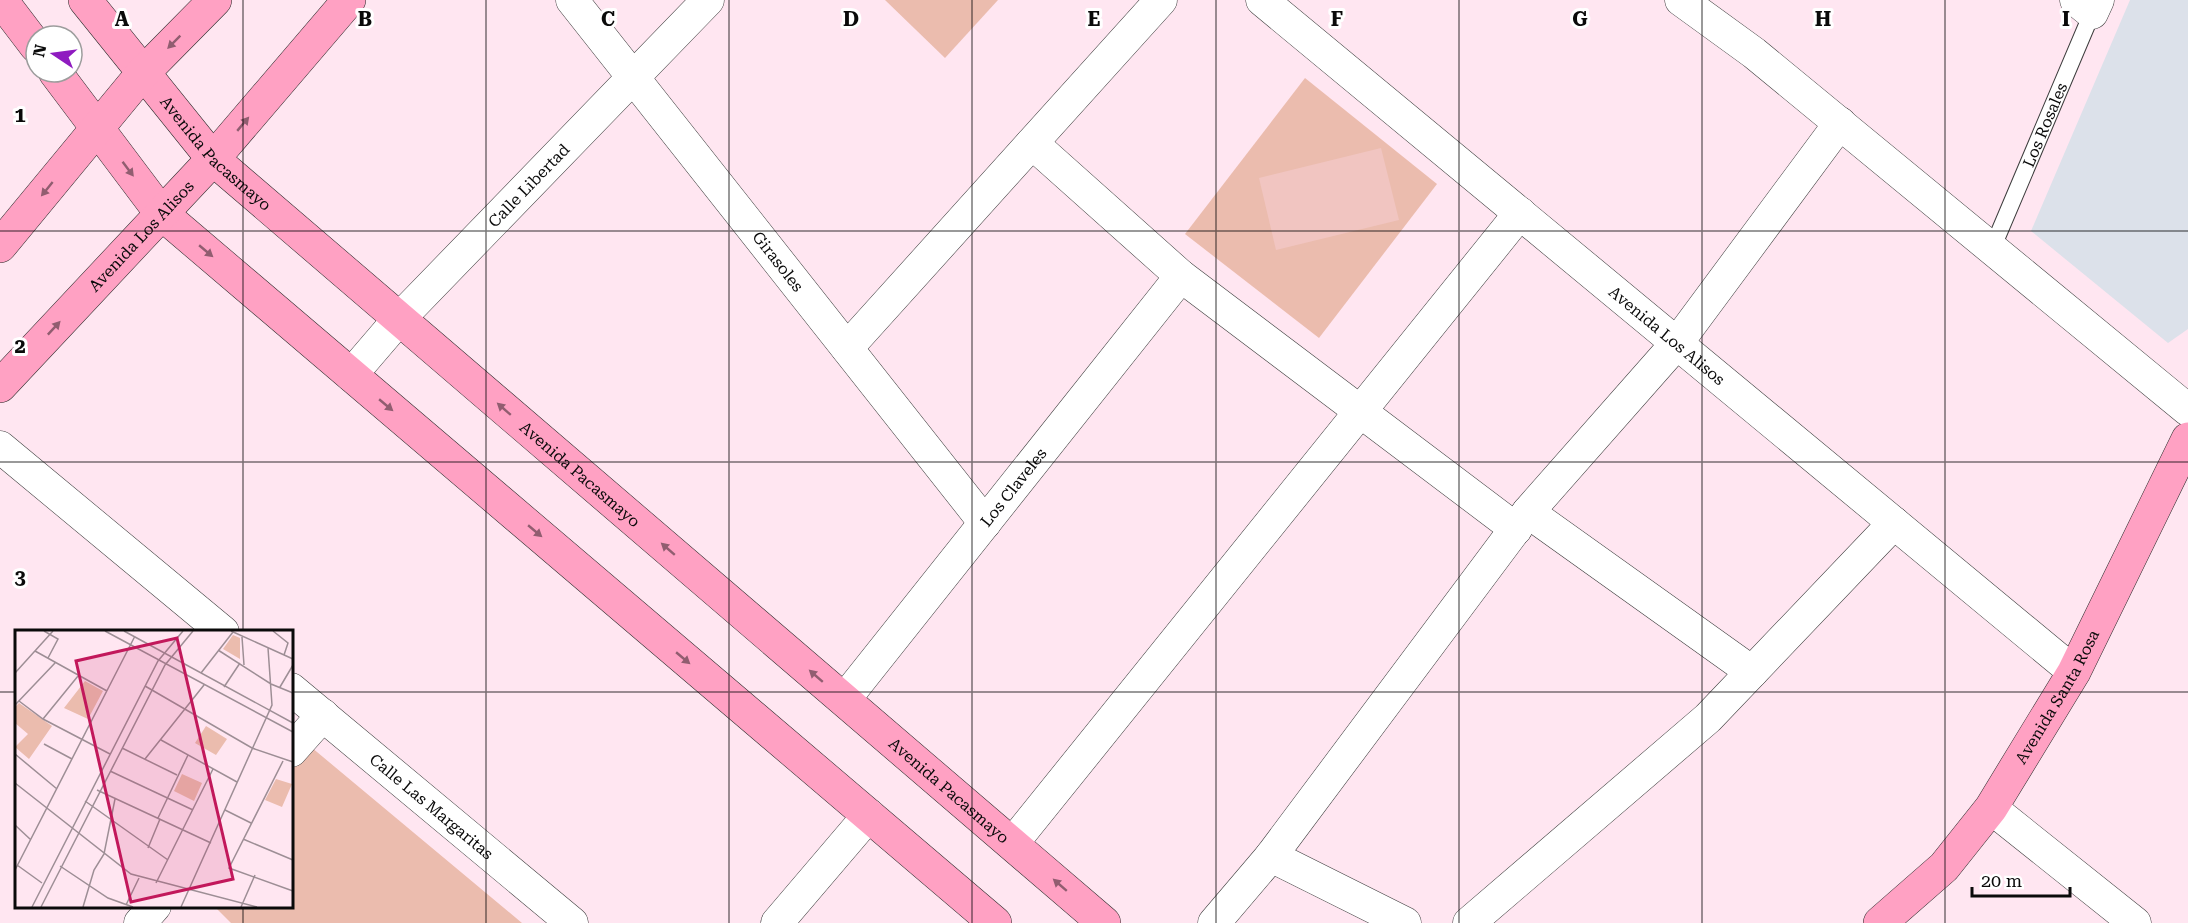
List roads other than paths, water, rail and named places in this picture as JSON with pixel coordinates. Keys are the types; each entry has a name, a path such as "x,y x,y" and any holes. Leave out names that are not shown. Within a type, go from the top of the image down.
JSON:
{"main road":[{"path":"1,0 24,30"},
{"name":"Avenida Pacasmayo","path":"85,0 142,74 213,159 1104,923"},
{"path":"0,246 142,74 216,0"},
{"name":"Avenida Los Alisos","path":"0,386 213,159 349,0"},
{"path":"64,84 161,213 995,923"},
{"name":"Avenida Santa Rosa","path":"1880,923 1944,867 1991,808 2074,672 2188,440"}],"street":[{"name":"Girasoles","path":"572,0 985,523"},
{"name":"Calle Libertad","path":"351,375 399,319 708,0"},
{"path":"847,348 1161,0"},
{"name":"Avenida Los Alisos","path":"1262,0 2074,672"},
{"path":"1681,0 1754,53 2188,410"},
{"path":"1214,923 1271,856 1522,521 1677,343 1840,123"},
{"path":"1032,143 1181,276 1361,411 1522,521 1752,672"},
{"path":"1012,844 1520,213"},
{"name":"Los Claveles","path":"844,700 1181,276"},
{"path":"0,447 221,630"},
{"path":"1469,923 1708,718 1894,524"},
{"name":"Calle Las Margaritas","path":"292,690 572,923"},
{"path":"292,751 323,715"},
{"path":"1991,808 2135,923"},
{"path":"777,923 869,815"},
{"path":"1271,856 1405,923"},
{"path":"140,923 152,908"}],"lane":[{"name":"Los Rosales","path":"1992,249 2089,4"}]}
